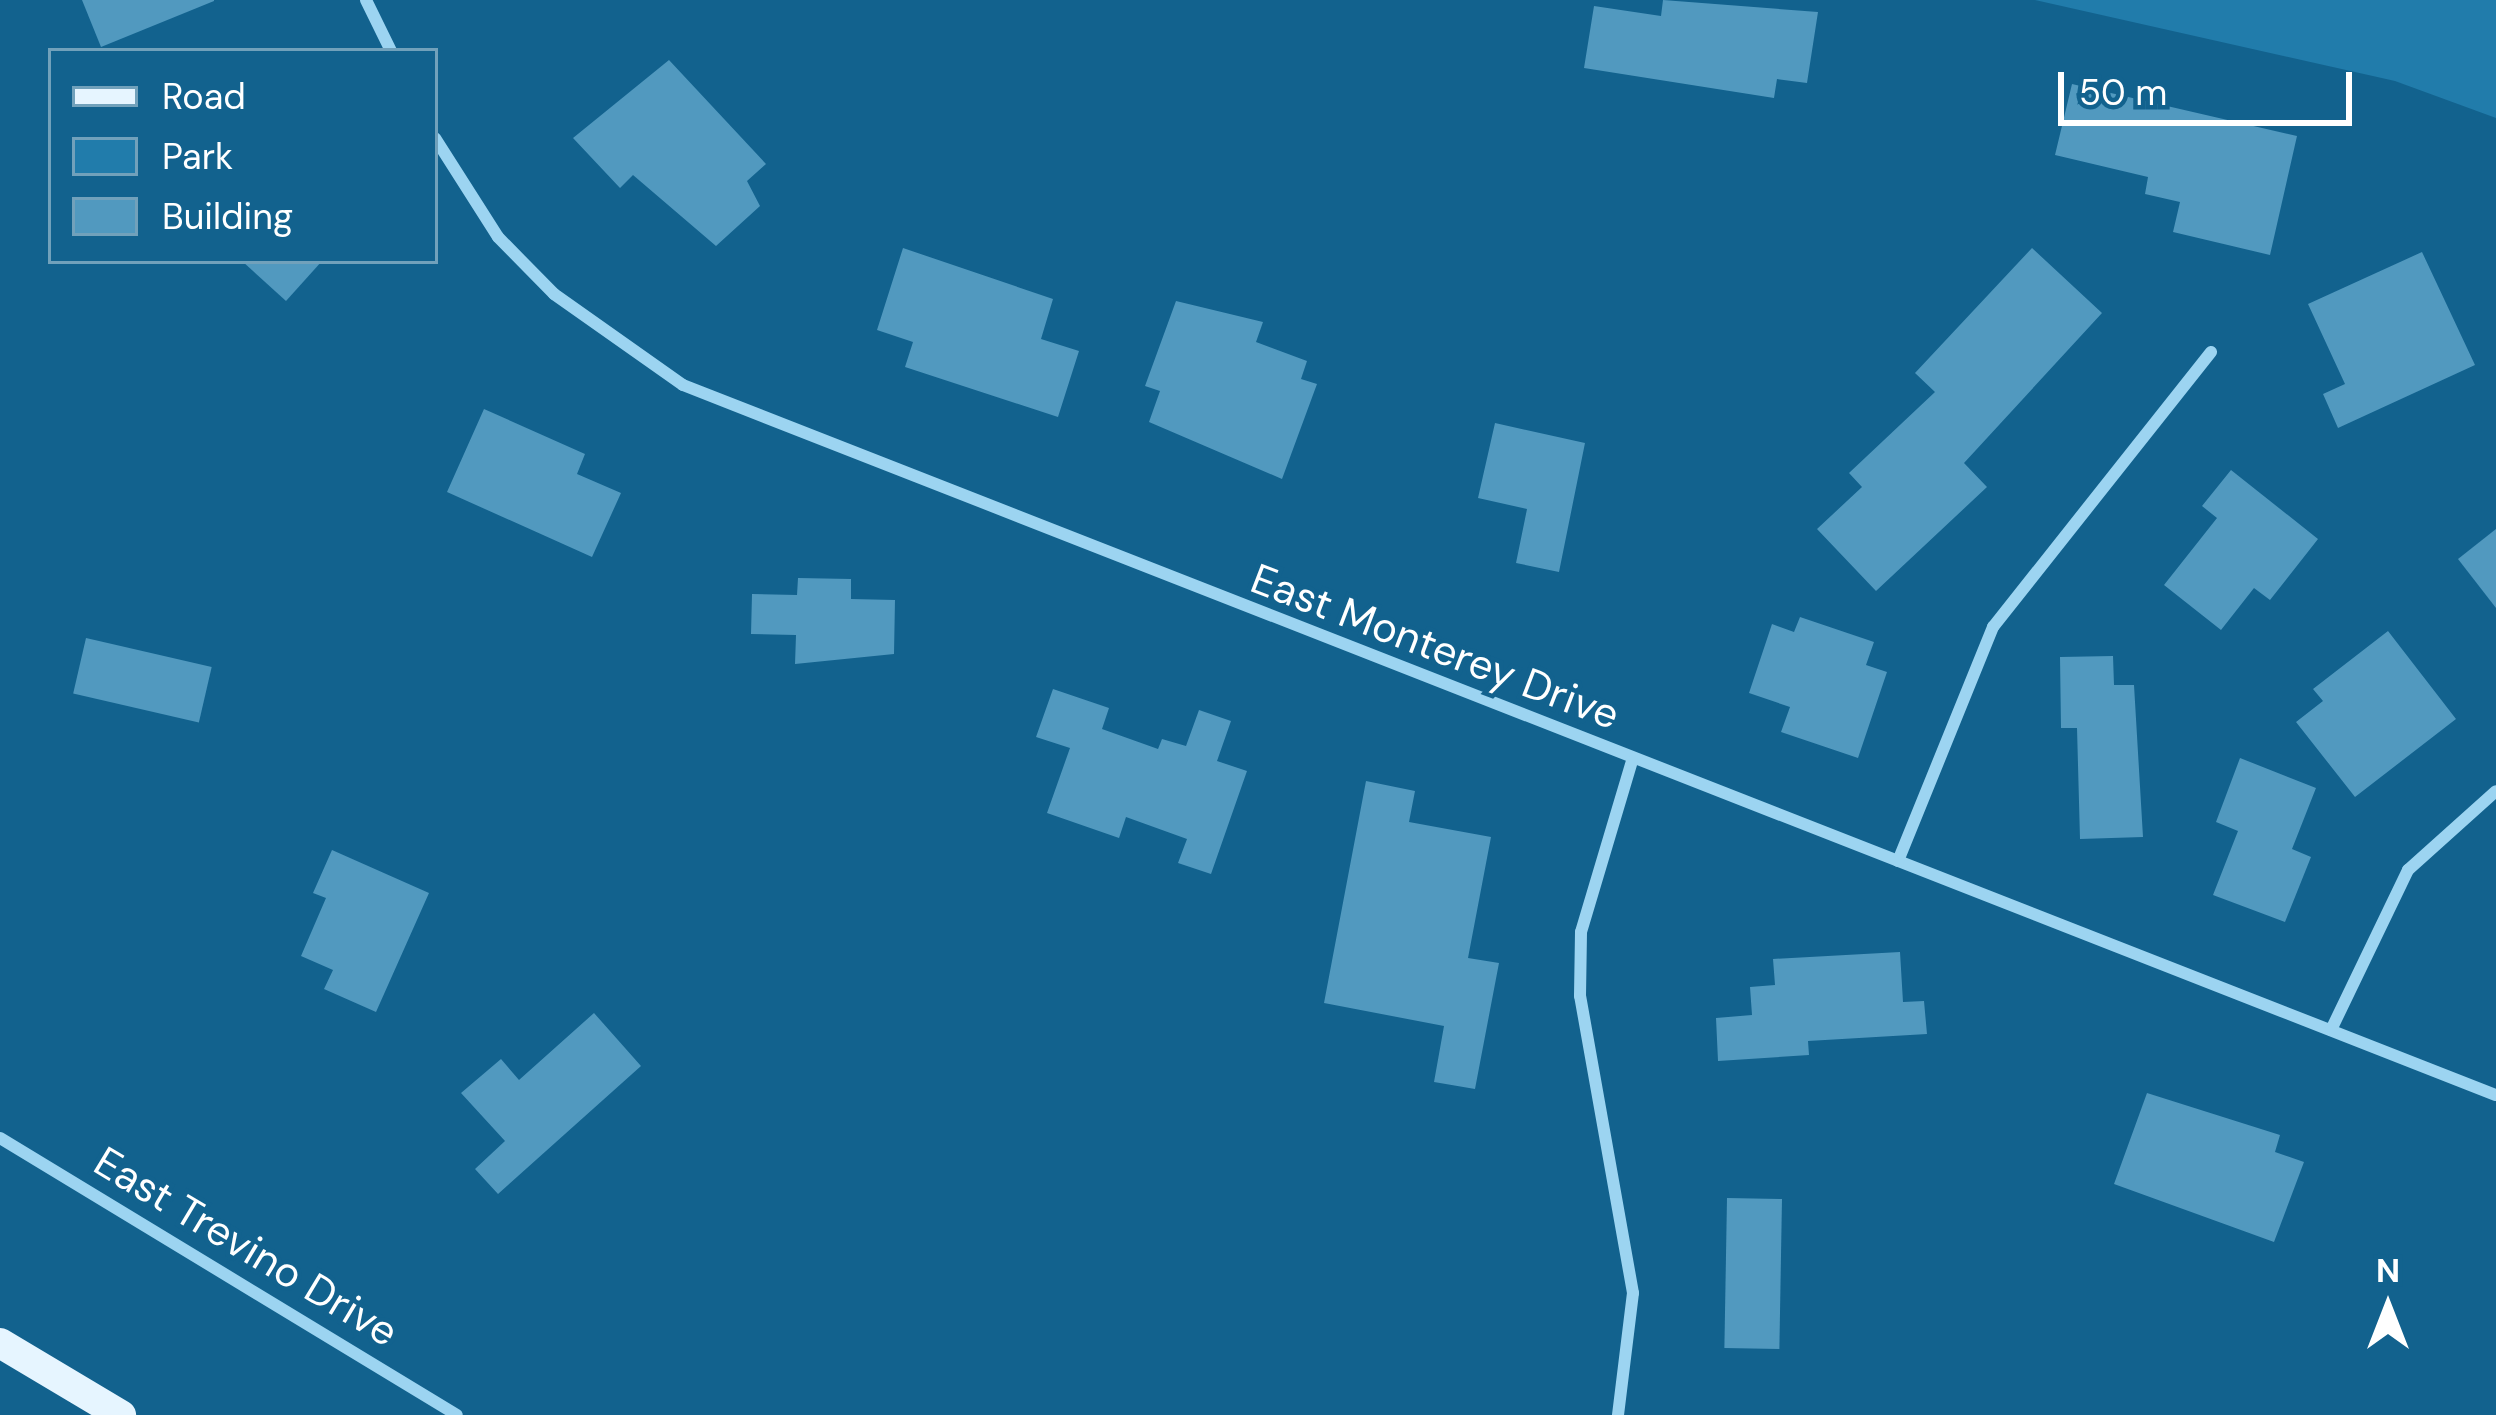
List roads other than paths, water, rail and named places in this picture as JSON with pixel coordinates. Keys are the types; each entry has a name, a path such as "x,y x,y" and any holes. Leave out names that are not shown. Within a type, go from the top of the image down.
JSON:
{"main road":[{"path":"0,1343 121,1415"}],"street":[{"path":"366,0 390,48"},
{"name":"East Monterey Drive","path":"438,143 498,237 554,294 683,385 1632,761 2496,1095"},
{"path":"1898,861 1994,627 2211,352"},
{"path":"1618,1415 1633,1293 1580,996 1581,932 1632,761"},
{"path":"2331,1030 2408,870 2496,791"},
{"name":"East Trevino Drive","path":"0,1138 457,1415"}]}
